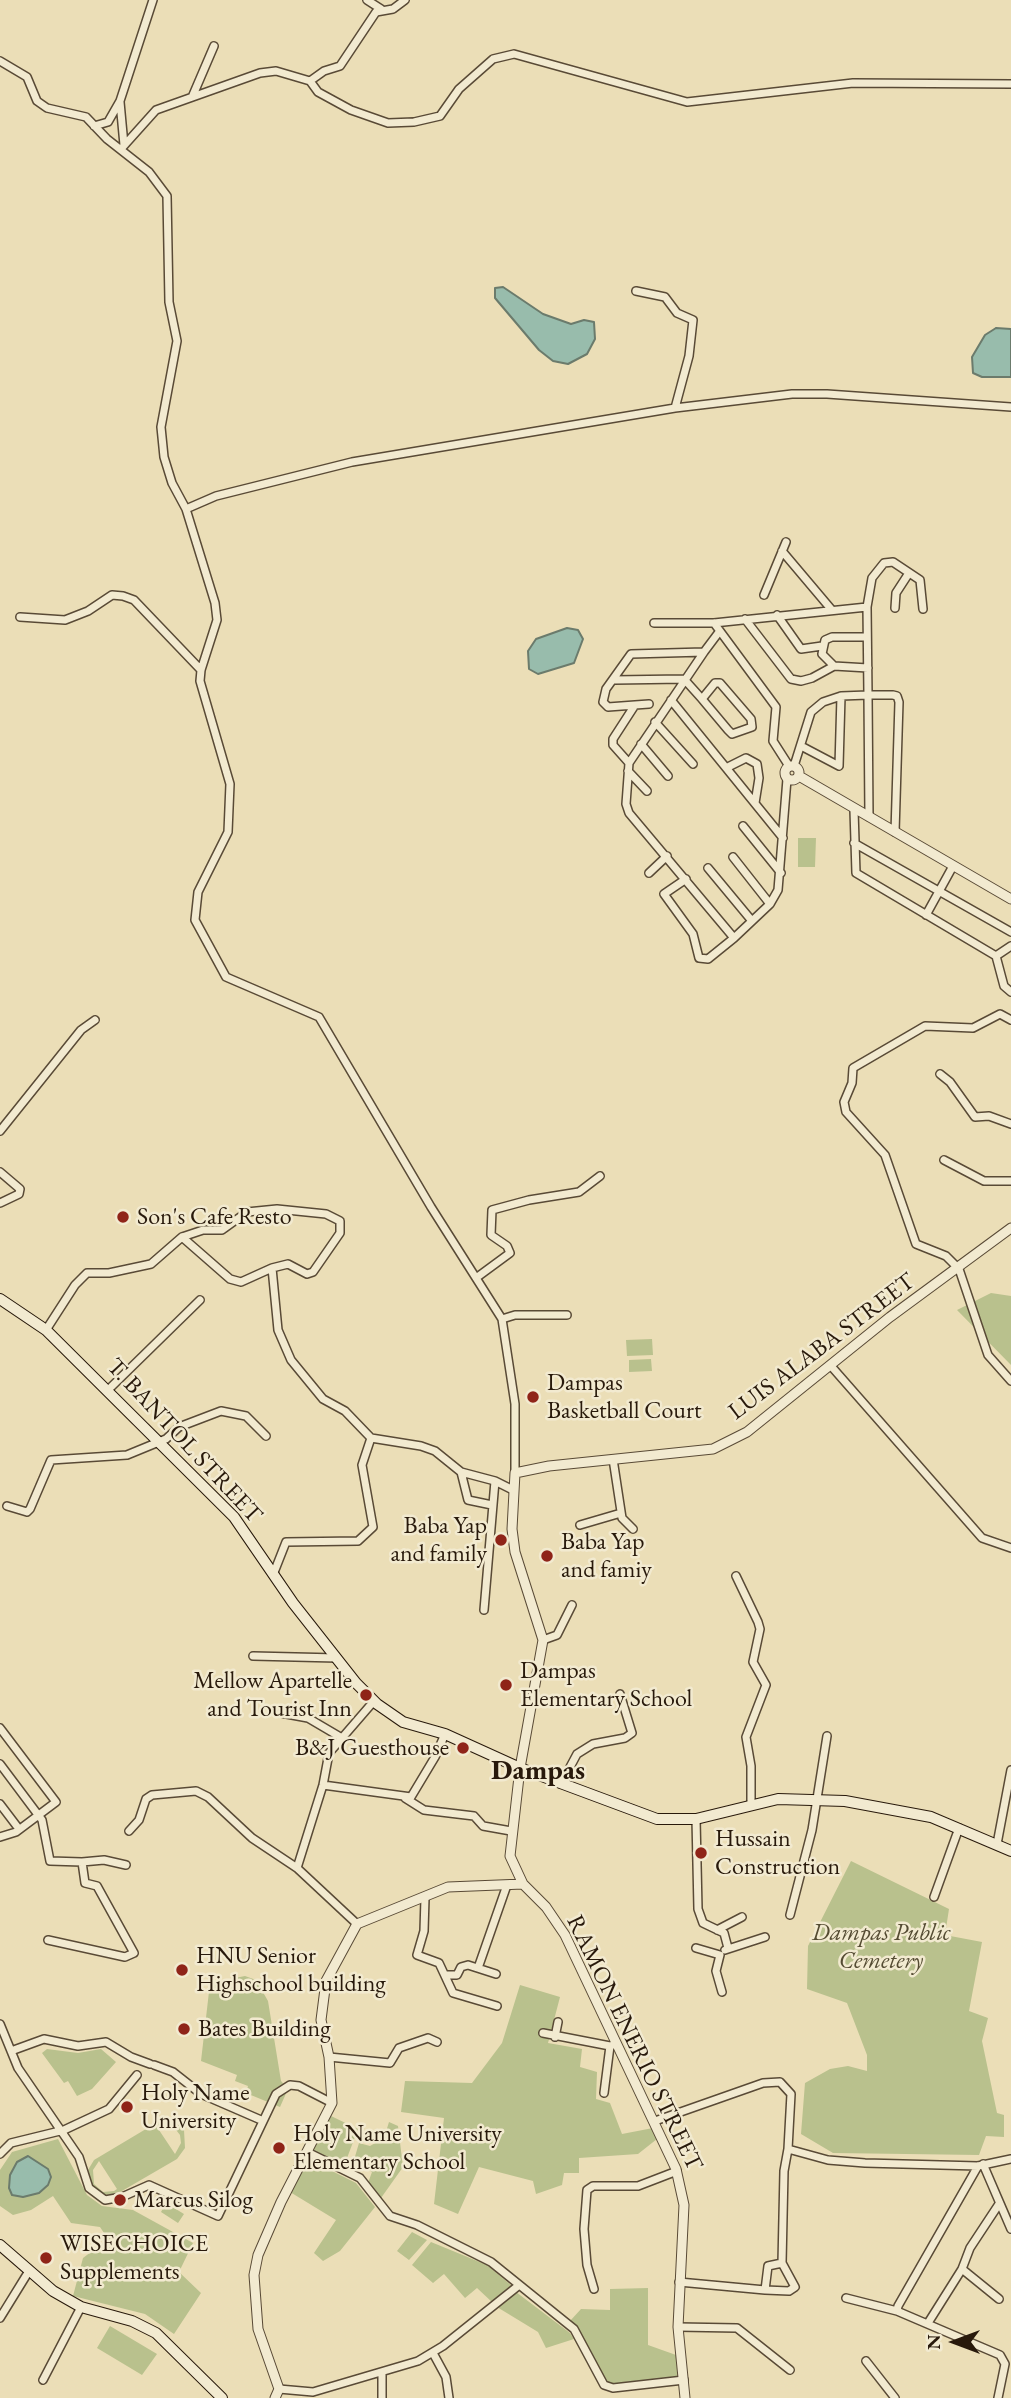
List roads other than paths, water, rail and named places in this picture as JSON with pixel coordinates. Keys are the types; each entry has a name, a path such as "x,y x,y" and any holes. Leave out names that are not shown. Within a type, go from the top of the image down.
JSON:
{"main road":[{"name":"T. BANTOL STREET","path":"0,1300 46,1330 109,1389 234,1517 273,1575 337,1658 374,1701 403,1722 445,1734 520,1768 657,1819 696,1819 778,1799 818,1799 931,1817 1011,1851"},
{"path":"0,2245 29,2271 81,2307 132,2321 156,2333 222,2398"}],"street":[{"path":"107,139 108,122 120,101 153,0"},
{"path":"367,0 381,9 393,9 405,0"},
{"path":"310,81 340,66 381,9"},
{"path":"193,95 214,46"},
{"path":"122,147 156,110 193,95 276,71 310,81 318,92 351,110 388,123 414,122 440,116 459,89 492,59 514,54 687,102 853,83 1011,84"},
{"path":"0,61 27,77 37,101 47,108 86,117 107,139 122,147 149,172 161,184 167,196 169,302 177,341 160,427 170,475 186,509 215,603 213,637 201,670 203,695 230,784 228,832 198,892 195,920 226,977 319,1017 502,1319 515,1404 515,1473"},
{"path":"120,101 122,147"},
{"path":"94,126 108,122"},
{"path":"636,291 665,297 677,313 693,320 689,356 675,408"},
{"path":"186,509 216,496 352,462 675,408 804,394 1011,407"},
{"path":"764,595 786,542"},
{"path":"782,551 831,609"},
{"path":"869,817 867,607 872,578 884,563 893,562 920,580 923,609"},
{"path":"895,608 896,593 909,573"},
{"path":"20,617 65,620 88,611 112,595 123,596 134,600 201,670"},
{"path":"654,624 714,623 867,607"},
{"path":"777,615 801,649 822,646 832,637 867,637"},
{"path":"745,619 791,679 801,681 812,678 834,666 868,668"},
{"path":"714,623 776,707 773,741 799,771 799,776 1011,898"},
{"path":"719,632 655,722 629,767 627,809 734,938"},
{"path":"822,646 822,654 834,666"},
{"path":"649,704 608,707 603,702 606,689 631,654 704,652"},
{"path":"614,680 684,679 732,734 752,727 751,719 720,683 715,683 702,699"},
{"path":"686,879 664,894 693,934 699,958 708,959 752,921 769,904 778,890 782,874 787,779 785,771 792,766 801,746 811,712 823,702 841,696 893,695 899,702 895,832"},
{"path":"801,746 839,766 841,696"},
{"path":"671,700 784,839"},
{"path":"635,705 613,739 617,750 647,791"},
{"path":"655,722 693,764"},
{"path":"641,744 668,776"},
{"path":"726,768 746,758 757,764 755,803"},
{"path":"787,779 793,780 799,776"},
{"path":"854,810 856,873 996,956 1004,986 1011,992"},
{"path":"743,826 782,874"},
{"path":"855,843 1011,932"},
{"path":"649,873 667,856"},
{"path":"733,857 769,904"},
{"path":"926,915 953,866"},
{"path":"708,869 752,921"},
{"path":"996,956 1011,946"},
{"path":"1011,1020 1000,1014 973,1028 925,1026 853,1068 852,1083 844,1102 846,1112 885,1155 907,1212 914,1240 924,1248 946,1256 959,1269 988,1355 1011,1381"},
{"path":"0,1131 81,1030 95,1020"},
{"path":"940,1074 950,1082 975,1117 989,1116 1011,1124"},
{"path":"944,1160 976,1178 1011,1181"},
{"path":"0,1172 20,1189 19,1194 0,1203"},
{"path":"476,1278 510,1253 507,1246 491,1235 492,1210 529,1200 579,1192 600,1176"},
{"path":"46,1330 75,1285 87,1273 109,1273 151,1264 182,1237 203,1230 222,1230 247,1212 277,1209 326,1214 340,1221 340,1233 313,1272 307,1274 288,1264 241,1282 230,1279 182,1237"},
{"name":"LUIS ALABA STREET","path":"515,1473 549,1466 713,1448 747,1432 890,1317 959,1269 1011,1228"},
{"path":"272,1268 278,1330 290,1360 323,1399 345,1411 371,1438 407,1442 428,1448 461,1472 495,1481 513,1490"},
{"path":"109,1389 200,1300"},
{"path":"502,1319 515,1315 567,1315"},
{"path":"831,1366 982,1538 1011,1548"},
{"path":"7,1506 27,1512 30,1509 51,1460 127,1455 159,1442 179,1427 227,1410 246,1416 265,1436"},
{"path":"273,1575 286,1542 358,1541 373,1527 362,1465 371,1438"},
{"path":"613,1459 623,1521 633,1529"},
{"path":"461,1472 468,1500 492,1506"},
{"name":"RAMON ENERIO STREET","path":"515,1473 515,1552 543,1640 520,1768 510,1856 523,1884 546,1907 565,1935 613,2045 655,2121 677,2171 684,2205 678,2327 685,2398"},
{"path":"484,1610 495,1481"},
{"path":"580,1525 621,1513"},
{"path":"736,1576 760,1629 752,1661 766,1685 746,1737 751,1766 751,1804"},
{"path":"543,1640 557,1635 572,1605"},
{"path":"253,1656 337,1658"},
{"path":"561,1784 576,1754 593,1744 625,1738 632,1733 620,1694"},
{"path":"297,1868 323,1785 329,1753 374,1701"},
{"path":"281,1713 308,1718 341,1738"},
{"path":"0,1728 56,1802 19,1829 0,1837"},
{"path":"405,1798 415,1795 445,1734"},
{"path":"790,1915 818,1799 827,1737"},
{"path":"0,1764 45,1827 50,1861 104,1860 126,1865"},
{"path":"997,1844 1010,1775"},
{"path":"323,1785 405,1798 424,1810 474,1816 484,1826 511,1831"},
{"path":"129,1831 139,1820 146,1799 152,1795 197,1791 208,1797 253,1838 297,1868 357,1924"},
{"path":"0,1804 19,1829"},
{"path":"696,1819 698,1909 703,1923 724,1933 727,1948"},
{"path":"934,1897 959,1828"},
{"path":"48,1940 125,1957 134,1953 97,1886 85,1882 82,1862"},
{"path":"518,2286 433,2353 382,2373 313,2392 277,2394 258,2329 254,2275 258,2255 332,2103 329,2057 321,2020 326,1981 357,1924 448,1887 523,1884"},
{"path":"478,1968 507,1885"},
{"path":"425,1898 424,1931 417,1955 439,1963 453,1993 497,2006"},
{"path":"717,1930 742,1917"},
{"path":"722,1992 716,1971 720,1955 727,1948 765,1937"},
{"path":"696,1948 720,1955"},
{"path":"446,1975 457,1975 464,1966 496,1974"},
{"path":"555,2037 558,2022"},
{"path":"0,2024 10,2051 33,2090 64,2130 96,2196 105,2200 114,2200 149,2185 218,2216 261,2120 276,2094 290,2085 299,2086 332,2103"},
{"path":"428,2038 429,2029"},
{"path":"543,2033 613,2045 604,2093"},
{"path":"329,2057 390,2063 399,2048 428,2038 437,2042"},
{"path":"10,2051 44,2039 78,2046 106,2042 173,2072 201,2094 261,2120"},
{"path":"0,2154 11,2143 64,2130 109,2109 149,2063"},
{"path":"655,2121 763,2083 780,2082 791,2094 784,2171 782,2263 795,2287 789,2291 765,2290 680,2282"},
{"path":"788,2149 828,2160 865,2164 981,2165 1011,2159"},
{"path":"307,2152 360,2178 390,2216 417,2225 491,2262 574,2329 604,2385 613,2388 684,2380"},
{"path":"981,2165 1011,2229"},
{"path":"897,2311 981,2165"},
{"path":"594,2289 587,2265 584,2229 587,2190 593,2186 638,2186 677,2171"},
{"path":"928,2323 961,2269 970,2248 999,2204"},
{"path":"765,2290 768,2266 782,2263"},
{"path":"961,2269 999,2299"},
{"path":"0,2318 29,2271"},
{"path":"846,2298 897,2311 1004,2359 1005,2369 998,2398"},
{"path":"43,2380 81,2307"},
{"path":"678,2327 737,2328 790,2370"},
{"path":"433,2353 446,2377 449,2398"},
{"path":"866,2361 895,2398"},
{"path":"382,2373 382,2398"}],"place":[{"name":"Son's Cafe Resto","path":"123,1217"},
{"name":"Dampas Basketball Court","path":"533,1397"},
{"name":"Baba Yap and family","path":"501,1540"},
{"name":"Baba Yap and famiy","path":"547,1556"},
{"name":"Dampas Elementary School","path":"506,1685"},
{"name":"Mellow Apartelle and Tourist Inn","path":"366,1695"},
{"name":"B&J Guesthouse","path":"463,1748"},
{"name":"Hussain Construction","path":"701,1853"},
{"name":"HNU Senior Highschool building","path":"182,1970"},
{"name":"Bates Building","path":"184,2029"},
{"name":"Holy Name University","path":"127,2107"},
{"name":"Holy Name University Elementary School","path":"279,2148"},
{"name":"Marcus Silog","path":"120,2200"},
{"name":"WISECHOICE Supplements","path":"46,2258"}],"district":[{"name":"Dampas","path":"538,1771"}],"park label":[{"name":"Dampas Public Cemetery","path":"881,1947"}]}
